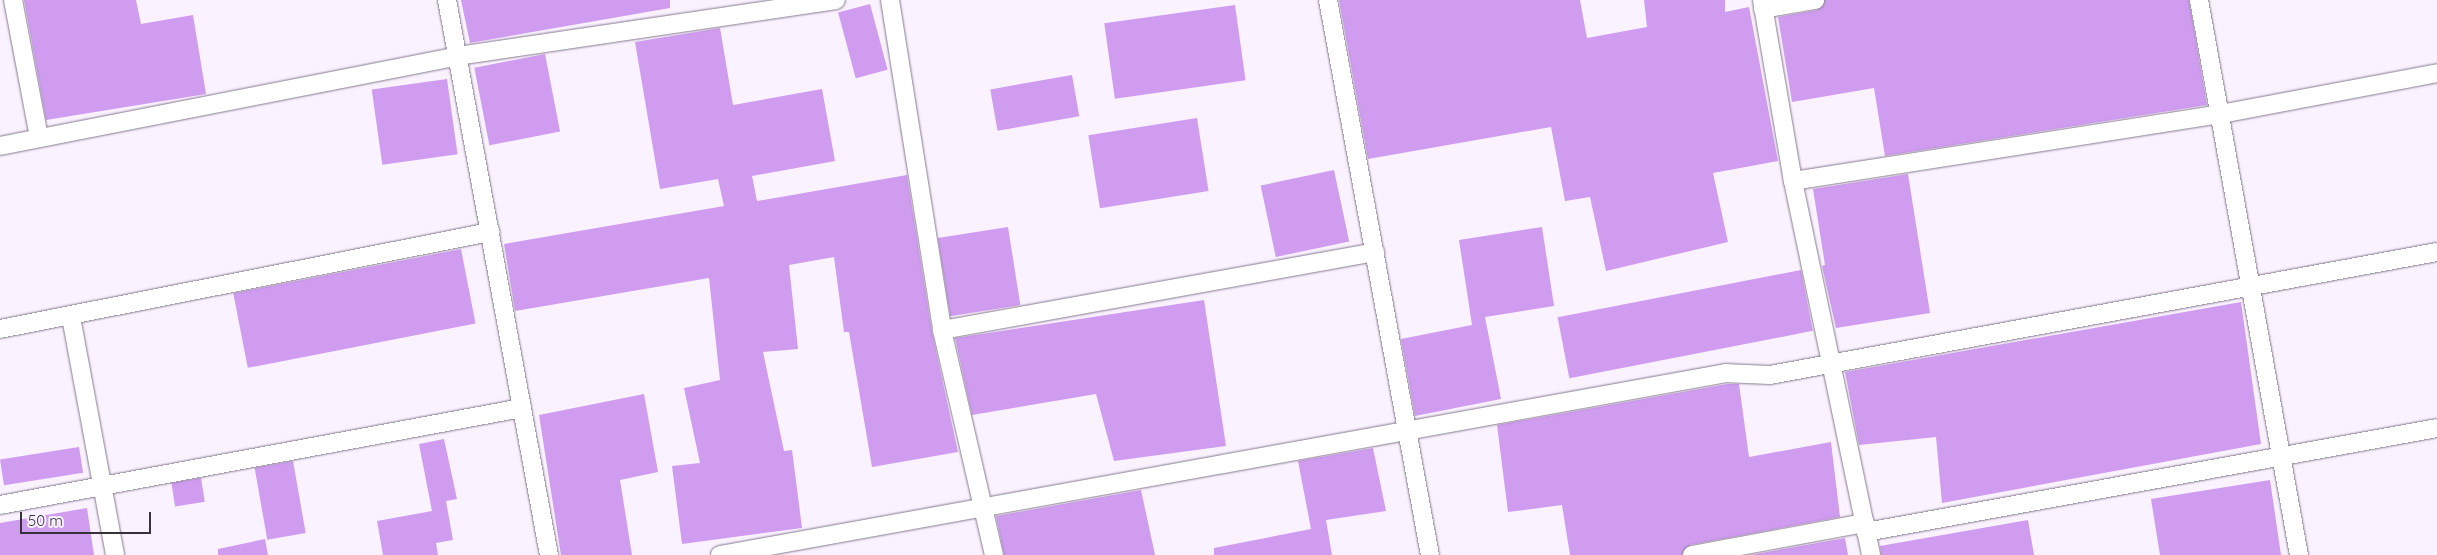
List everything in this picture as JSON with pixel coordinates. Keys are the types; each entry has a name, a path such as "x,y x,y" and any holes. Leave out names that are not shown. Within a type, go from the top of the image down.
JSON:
{"street":[{"path":"13,0 39,138"},
{"path":"447,0 550,555"},
{"path":"0,146 457,56 836,0"},
{"path":"890,0 942,330 985,506 994,555"},
{"path":"1328,0 1430,555"},
{"path":"1815,0 1762,4 1793,182 1871,555"},
{"path":"2199,0 2299,555"},
{"path":"1793,182 2221,114 2437,73"},
{"path":"0,329 71,317 490,232"},
{"path":"942,330 1375,252"},
{"path":"720,555 1726,373 1770,375 2252,288 2437,252"},
{"path":"71,317 115,555"},
{"path":"0,505 522,408"},
{"path":"1692,555 2281,457 2437,428"}],"building":[{"path":"24,0 136,0 141,24 193,15 206,94 46,120"},
{"path":"461,0 670,0 670,8 470,43"},
{"path":"1339,0 1580,0 1587,38 1647,27 1644,0 1725,0 1725,12 1749,7 1778,161 1713,173 1728,242 1606,271 1590,197 1565,201 1551,127 1368,159"},
{"path":"1825,0 2189,0 2207,105 1885,156 1874,88 1792,102 1778,17 1817,10"},
{"path":"870,4 888,70 856,78 838,13"},
{"path":"1235,5 1246,80 1115,99 1104,23"},
{"path":"720,28 733,105 822,89 835,161 752,176 757,201 907,175 932,332 958,452 872,467 849,332 844,332 834,257 789,265 798,349 763,352 784,451 792,450 802,528 682,544 672,466 700,463 684,388 720,380 709,278 515,311 504,244 724,206 718,179 660,189 635,42"},
{"path":"545,54 560,132 489,145 474,68"},
{"path":"1072,75 1079,116 998,131 990,89"},
{"path":"447,79 458,154 382,165 372,90"},
{"path":"1197,118 1209,191 1100,208 1088,135"},
{"path":"1334,170 1349,241 1276,257 1261,186"},
{"path":"1908,174 1930,313 1836,328 1822,266 1825,265 1813,189"},
{"path":"1008,227 1020,305 950,316 938,238"},
{"path":"1542,227 1554,306 1485,317 1501,399 1415,416 1401,339 1472,325 1459,240"},
{"path":"461,249 476,324 248,368 233,293"},
{"path":"1801,270 1813,331 1569,378 1558,317"},
{"path":"1204,300 1226,446 1114,461 1096,394 972,415 955,338"},
{"path":"2241,302 2261,444 1942,503 1936,437 1859,445 1845,372"},
{"path":"1727,384 1739,384 1749,457 1831,442 1840,517 1690,545 1682,555 1570,555 1562,505 1508,512 1497,425"},
{"path":"644,394 658,472 620,480 632,555 561,555 539,415"},
{"path":"444,439 457,499 446,501 453,540 436,543 438,555 383,555 377,521 432,511 419,444"},
{"path":"79,447 83,473 4,485 0,460"},
{"path":"1373,448 1386,511 1326,520 1332,555 1214,555 1214,548 1311,529 1298,461"},
{"path":"293,461 306,533 267,540 255,468"},
{"path":"201,478 205,502 175,506 171,483"},
{"path":"2270,480 2281,555 2160,555 2151,499"},
{"path":"1141,490 1155,555 1004,555 996,516"},
{"path":"87,508 94,555 0,555 0,523"},
{"path":"2028,520 2034,555 1881,555 1880,546"},
{"path":"1845,538 1848,555 1750,555"},
{"path":"265,539 268,555 218,555 218,549"}]}
